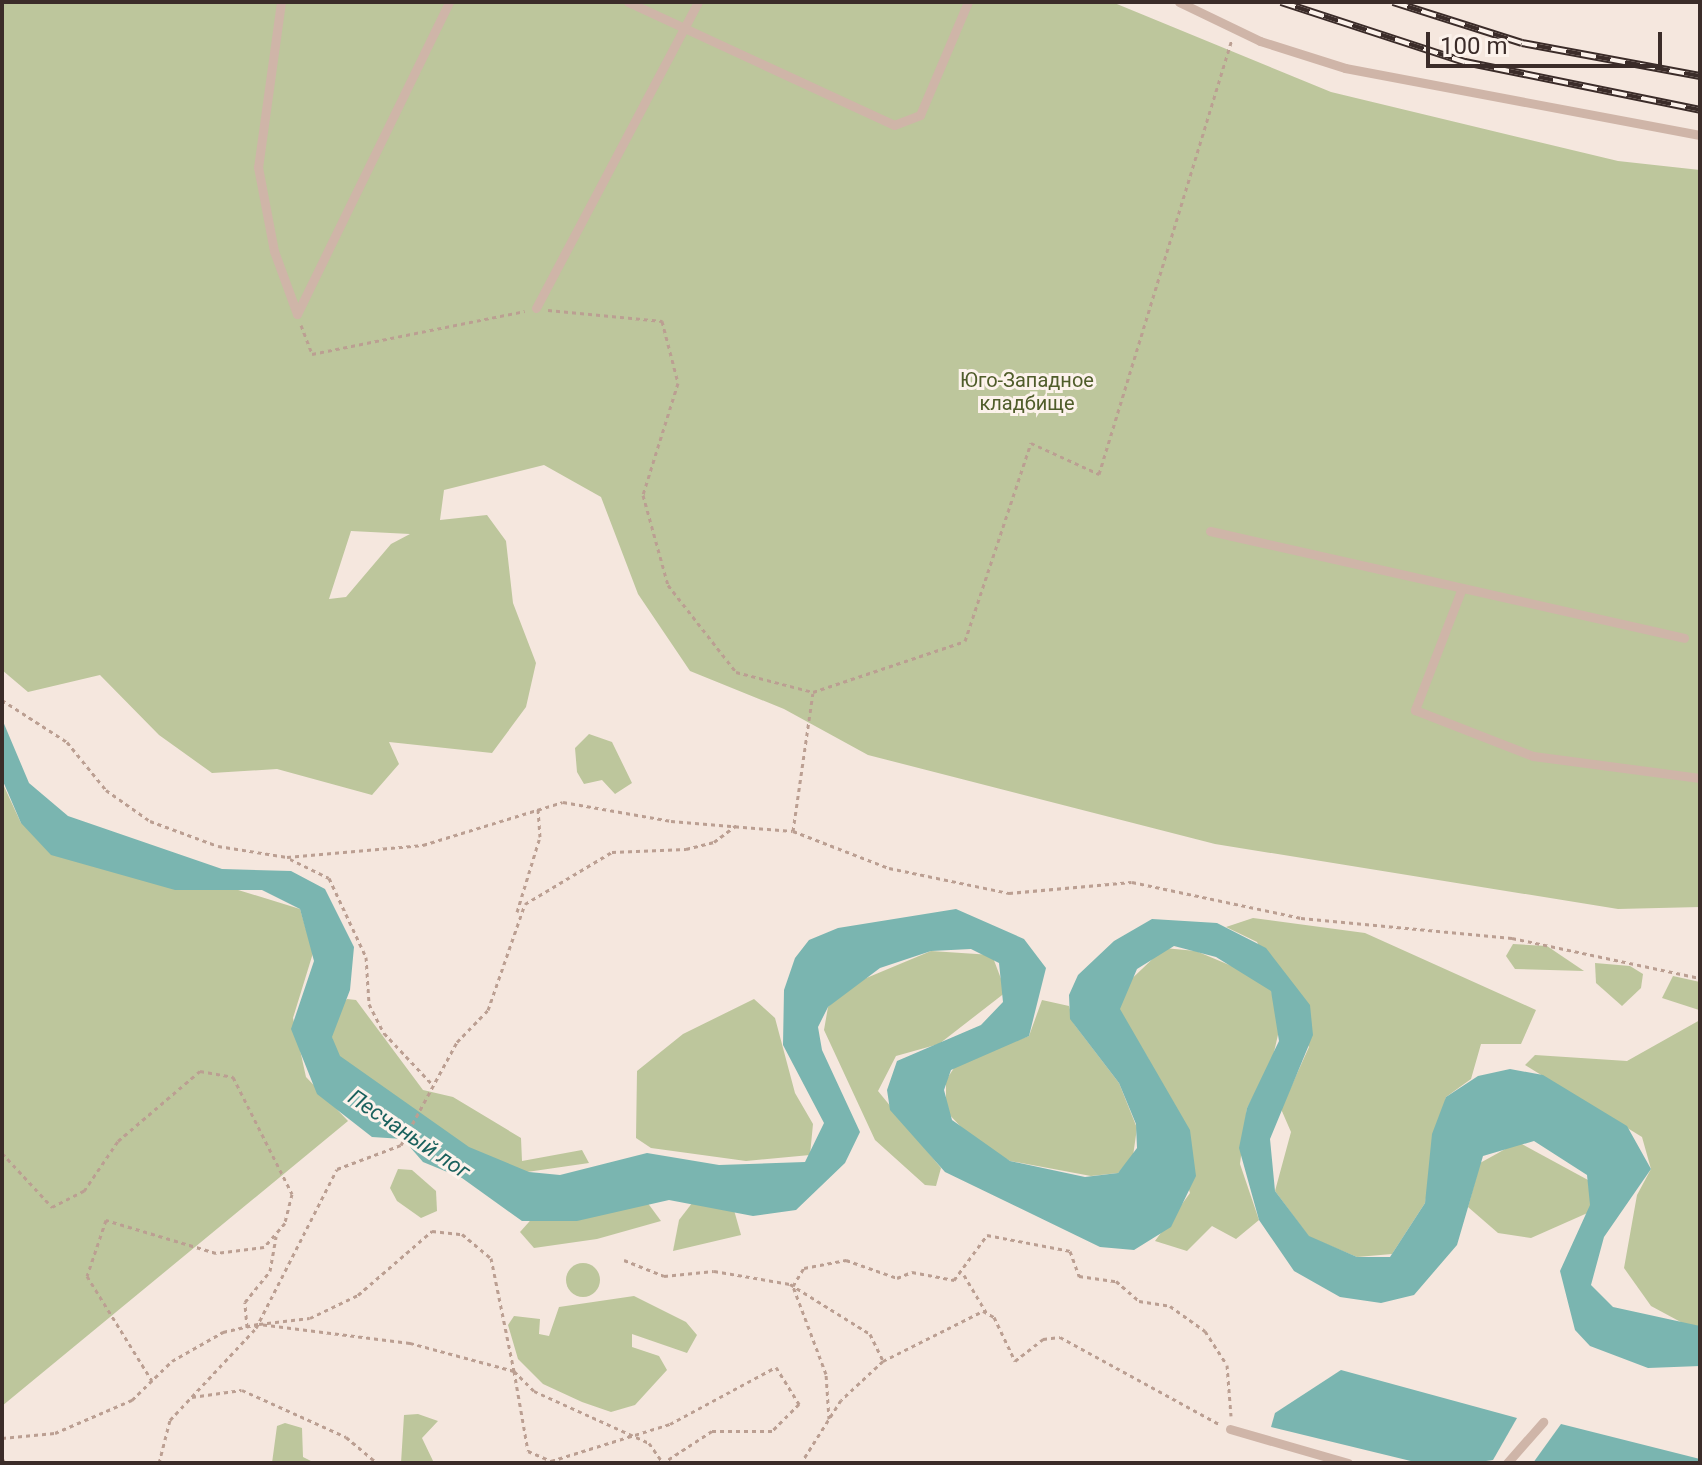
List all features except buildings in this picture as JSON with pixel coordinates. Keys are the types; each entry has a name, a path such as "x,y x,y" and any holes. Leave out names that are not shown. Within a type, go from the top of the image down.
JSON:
{"lane":[{"path":"281,2 258,167 297,314"},
{"path":"297,314 449,2"},
{"path":"628,2 894,125 920,115 968,2"},
{"path":"536,308 698,2"},
{"path":"1179,2 1235,29 1359,72 1700,135"},
{"path":"1210,531 1684,638"},
{"path":"1462,588 1415,710 1533,756 1700,778"},
{"path":"1507,1463 1543,1422"},
{"path":"1230,1429 1348,1463"}],"path":[{"path":"297,314 312,354 536,308 662,321 678,383 643,495 668,585 736,672 813,692 965,641 1031,443 1099,474 1235,29"},
{"path":"793,831 813,692"},
{"path":"2,700 67,742 106,790 150,821 218,846 287,857 423,845 538,807 563,802 671,821 738,824 793,831 889,868 1009,893 1132,882 1301,918 1512,938 1700,978"},
{"path":"159,1463 170,1420 259,1324 337,1169 361,1154 392,1154 401,1145 457,1042 488,1010 540,837 538,807"},
{"path":"515,918 525,904 612,852 686,849 714,842 738,824"},
{"path":"287,857 329,878 366,957 369,1004 384,1033 433,1085"},
{"path":"2,1153 52,1207 84,1191 118,1141 200,1071 233,1077 292,1194 277,1233 270,1271 245,1302 247,1327"},
{"path":"152,1381 87,1276 106,1220 216,1253 264,1247 277,1233"},
{"path":"2,1438 55,1433 132,1400 185,1354 247,1327 259,1324 310,1318 358,1295 432,1231 462,1234 491,1258 514,1371 528,1451 551,1461 631,1435 670,1424 776,1367 799,1404 772,1431 712,1431 663,1463 631,1435 534,1391 514,1371 410,1343 259,1324"},
{"path":"963,1274 987,1235 1070,1251 1079,1276 1116,1281 1139,1301 1170,1306 1205,1331 1227,1365 1230,1429"},
{"path":"624,1260 664,1276 714,1271 793,1286 870,1334 883,1361"},
{"path":"793,1286 804,1268 846,1260 897,1278 963,1274"},
{"path":"963,1274 1015,1361 1043,1339 1060,1337 1230,1429"},
{"path":"793,1286 826,1374 829,1419"},
{"path":"801,1463 829,1419 883,1361 986,1312"},
{"path":"192,1397 242,1390 334,1431 377,1463"},
{"path":"2,1458 5,1463"}],"green space":[{"name":"Юго-Западное кладбище","path":"2,2 1112,2 1331,92 1618,161 1700,170 1700,907 1618,909 1215,844 868,755 784,709 690,671 638,594 601,497 544,465 444,490 440,520 487,515 506,541 513,603 536,663 526,707 492,753 389,742 399,764 372,795 277,769 212,773 159,735 100,675 28,692 2,670","holes":["351,531 410,534 391,544 346,597 329,599"]},
{"path":"589,734 612,742 632,783 615,794 602,780 584,784 577,772 575,748"},
{"path":"2,782 21,823 300,909 313,953 293,1018 306,1077 348,1121 2,1406"},
{"path":"1253,918 1365,933 1536,1010 1521,1044 1481,1044 1471,1079 1446,1097 1425,1203 1392,1254 1357,1257 1309,1237 1275,1191 1291,1132 1281,1109 1309,1047 1257,942 1226,927"},
{"path":"1513,944 1547,946 1584,971 1515,969 1506,956"},
{"path":"1164,948 1196,951 1246,972 1271,990 1280,1026 1272,1061 1247,1108 1240,1164 1259,1220 1236,1239 1212,1226 1187,1251 1155,1241 1190,1193 1148,1058 1120,1016 1120,990"},
{"path":"931,951 992,955 1006,992 939,1044 896,1056 878,1091 941,1168 936,1186 925,1185 875,1140 824,1030 828,1007 852,984"},
{"path":"1595,963 1630,966 1643,974 1641,988 1622,1006 1596,983"},
{"path":"1673,976 1700,982 1699,1010 1662,998"},
{"path":"347,999 356,1000 423,1090 453,1097 521,1138 522,1161 582,1150 589,1163 520,1173 439,1144 338,1061 328,1022"},
{"path":"754,999 775,1018 795,1093 813,1124 810,1155 746,1161 651,1148 636,1138 637,1071 683,1034"},
{"path":"1042,1000 1069,1006 1074,1024 1119,1083 1137,1128 1133,1156 1118,1173 1091,1176 1010,1161 975,1142 946,1111 946,1080 958,1062 1029,1036"},
{"path":"1700,1020 1700,1326 1690,1327 1651,1306 1624,1268 1637,1195 1651,1169 1642,1137 1525,1065 1535,1055 1627,1061"},
{"path":"1518,1142 1588,1180 1592,1211 1531,1238 1498,1233 1468,1207 1480,1163"},
{"path":"398,1169 412,1170 436,1191 437,1211 421,1218 397,1201 390,1188"},
{"path":"696,1198 734,1210 741,1235 673,1251 679,1220"},
{"path":"647,1202 661,1221 597,1239 534,1248 520,1232 537,1213"},
{"path":"583,1263 595,1268 600,1280 595,1292 583,1297 571,1292 566,1280 571,1268"},
{"path":"634,1296 686,1322 697,1335 687,1353 632,1334 632,1347 659,1356 667,1370 635,1405 611,1412 582,1402 543,1384 518,1359 508,1325 514,1316 540,1319 539,1334 549,1336 559,1307"},
{"path":"418,1414 438,1421 422,1438 434,1463 401,1463 404,1415"},
{"path":"285,1423 302,1428 303,1457 315,1463 272,1463 277,1426"}],"water":[{"name":"Песчаный лог","path":"2,719 29,783 68,816 222,869 291,871 325,889 354,947 350,990 332,1037 340,1056 469,1147 529,1172 560,1175 647,1153 719,1165 805,1162 824,1123 783,1045 784,990 795,958 809,940 838,928 956,909 1024,939 1046,968 1029,1036 951,1070 944,1090 952,1120 1010,1161 1085,1177 1118,1173 1137,1148 1136,1124 1119,1083 1070,1019 1069,995 1078,975 1114,941 1152,919 1217,923 1266,948 1310,1005 1313,1035 1270,1139 1275,1191 1309,1236 1357,1257 1390,1257 1425,1203 1432,1134 1446,1097 1478,1076 1510,1069 1543,1075 1627,1126 1651,1169 1604,1237 1591,1285 1613,1307 1700,1326 1700,1366 1648,1368 1590,1346 1575,1330 1560,1271 1590,1205 1587,1175 1534,1141 1483,1156 1457,1245 1414,1295 1381,1303 1340,1297 1294,1271 1259,1220 1239,1148 1247,1108 1279,1041 1271,991 1216,957 1174,946 1137,969 1120,1009 1190,1130 1196,1176 1171,1227 1134,1250 1100,1247 945,1172 890,1110 887,1090 897,1061 981,1025 1003,1002 999,963 971,949 931,951 880,968 828,1007 818,1027 822,1050 860,1132 845,1163 796,1210 753,1216 669,1200 577,1221 522,1221 462,1178 423,1162 403,1139 372,1137 317,1094 291,1029 314,961 300,909 262,890 175,890 51,855 21,823 2,779"},
{"path":"1341,1370 1517,1418 1493,1460 1472,1463 1419,1463 1271,1427 1275,1413"},
{"path":"1561,1424 1700,1459 1700,1463 1533,1463"}],"railway":[{"path":"1281,2 1465,62 1700,110"},
{"path":"1393,2 1522,43 1700,76"}]}
